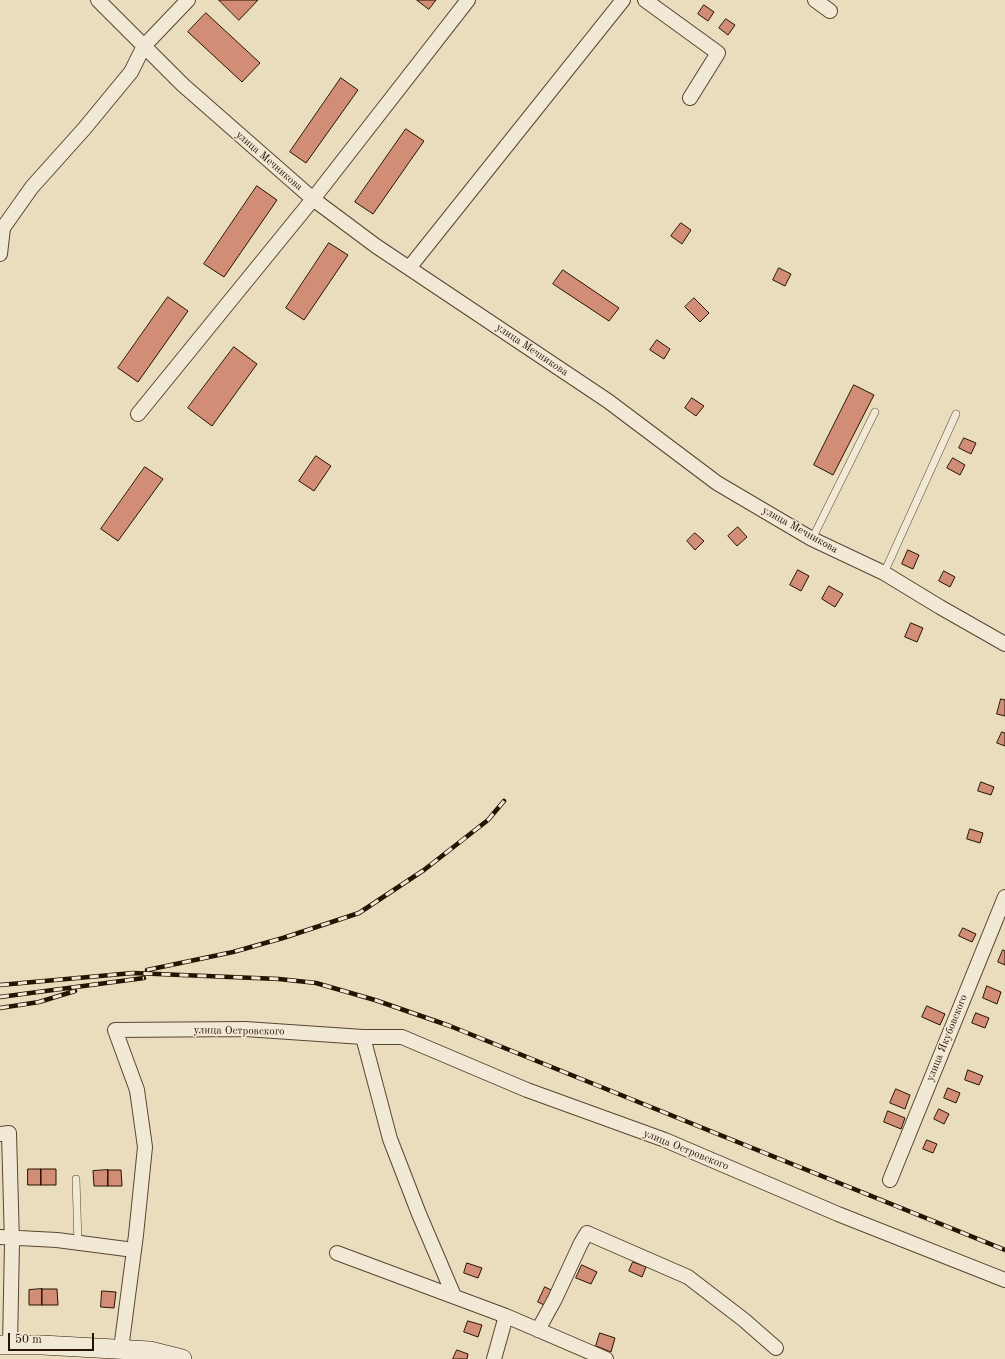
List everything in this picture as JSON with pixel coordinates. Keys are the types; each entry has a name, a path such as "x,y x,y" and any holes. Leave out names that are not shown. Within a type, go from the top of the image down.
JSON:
{"street":[{"name":"улица Мечникова","path":"98,0 183,85 313,199 376,246 608,401 717,482 812,539 884,573 1005,644"},
{"path":"0,254 3,228 32,187 84,129 131,72 144,46 188,0"},
{"path":"138,414 313,199 468,0"},
{"path":"410,268 623,0"},
{"path":"645,0 718,53 690,98"},
{"path":"815,0 830,11"},
{"name":"улица Якубовского","path":"890,1180 1005,897"},
{"name":"улица Островского","path":"134,1250 145,1147 136,1090 115,1030 244,1029 362,1037 402,1037 527,1090 665,1140 838,1214 1005,1280"},
{"path":"362,1037 390,1139 419,1214 454,1296"},
{"path":"5,1133 5,1345 42,1345 150,1351 182,1359"},
{"path":"538,1330 555,1300 581,1243 587,1234 688,1277 744,1320 776,1348"},
{"path":"6,1237 78,1243 134,1250 121,1349"},
{"path":"337,1253 506,1316 606,1359"},
{"path":"494,1359 506,1316"}],"lane":[{"path":"812,539 875,412"},
{"path":"884,573 956,414"},
{"path":"76,1178 78,1243"}],"building":[{"path":"219,0 258,0 239,20"},
{"path":"417,0 436,0 429,9"},
{"path":"704,5 714,12 708,21 698,14"},
{"path":"206,13 260,63 242,82 188,32"},
{"path":"726,19 735,25 728,35 719,28"},
{"path":"341,78 358,90 306,163 290,152"},
{"path":"406,129 424,141 373,214 355,202"},
{"path":"257,186 277,200 224,277 204,264"},
{"path":"681,223 691,230 682,244 671,236"},
{"path":"329,243 348,255 304,320 286,308"},
{"path":"779,268 791,274 785,286 773,280"},
{"path":"563,270 619,308 609,321 553,284"},
{"path":"168,297 188,311 138,382 118,368"},
{"path":"694,298 709,313 700,322 685,307"},
{"path":"657,340 670,349 664,359 650,350"},
{"path":"234,347 257,364 212,426 188,408"},
{"path":"854,385 874,395 833,475 814,465"},
{"path":"692,398 704,406 696,416 685,408"},
{"path":"964,438 976,443 971,454 959,448"},
{"path":"316,456 331,466 314,491 299,481"},
{"path":"953,458 965,465 960,475 947,468"},
{"path":"145,467 163,479 118,541 101,529"},
{"path":"738,527 747,537 737,546 728,536"},
{"path":"695,533 704,541 695,550 687,541"},
{"path":"908,550 919,555 913,569 902,564"},
{"path":"798,570 809,576 801,591 790,585"},
{"path":"944,571 955,577 950,587 939,581"},
{"path":"829,586 843,594 835,607 822,599"},
{"path":"911,623 923,628 917,642 905,637"},
{"path":"1001,699 1005,700 1005,716 997,714"},
{"path":"1002,732 1005,733 1005,746 997,743"},
{"path":"981,782 994,787 991,795 978,791"},
{"path":"970,829 983,833 980,843 967,839"},
{"path":"963,928 976,934 972,942 959,936"},
{"path":"1003,950 1005,951 1005,965 998,962"},
{"path":"987,986 1001,992 997,1004 983,998"},
{"path":"927,1006 945,1014 940,1025 922,1017"},
{"path":"976,1013 989,1018 985,1028 972,1023"},
{"path":"968,1070 983,1076 979,1085 965,1080"},
{"path":"948,1088 960,1093 956,1103 944,1098"},
{"path":"896,1089 910,1095 905,1109 890,1103"},
{"path":"939,1109 949,1114 944,1124 934,1119"},
{"path":"888,1111 905,1118 901,1129 884,1122"},
{"path":"927,1140 937,1144 933,1153 923,1149"},
{"path":"28,1169 41,1169 41,1185 28,1185"},
{"path":"41,1169 56,1169 56,1185 41,1185"},
{"path":"108,1170 121,1170 122,1186 108,1186"},
{"path":"108,1170 108,1186 94,1186 93,1171"},
{"path":"633,1262 646,1267 642,1277 629,1271"},
{"path":"467,1263 482,1268 478,1278 464,1273"},
{"path":"582,1265 597,1272 591,1284 576,1278"},
{"path":"545,1287 553,1291 546,1306 538,1302"},
{"path":"42,1289 57,1289 58,1305 42,1305"},
{"path":"42,1289 42,1305 29,1305 29,1290"},
{"path":"102,1291 116,1292 114,1308 101,1307"},
{"path":"468,1321 482,1325 478,1337 464,1332"},
{"path":"600,1333 615,1338 611,1352 596,1346"},
{"path":"457,1350 468,1354 467,1359 453,1359"}],"railway":[{"path":"147,970 233,952 283,938 359,913 424,870 488,820 504,801"},
{"path":"0,985 133,973 279,979 316,983 375,1000 450,1026 1005,1250"},
{"path":"0,997 144,978"},
{"path":"0,1008 39,1002 75,991"}]}
